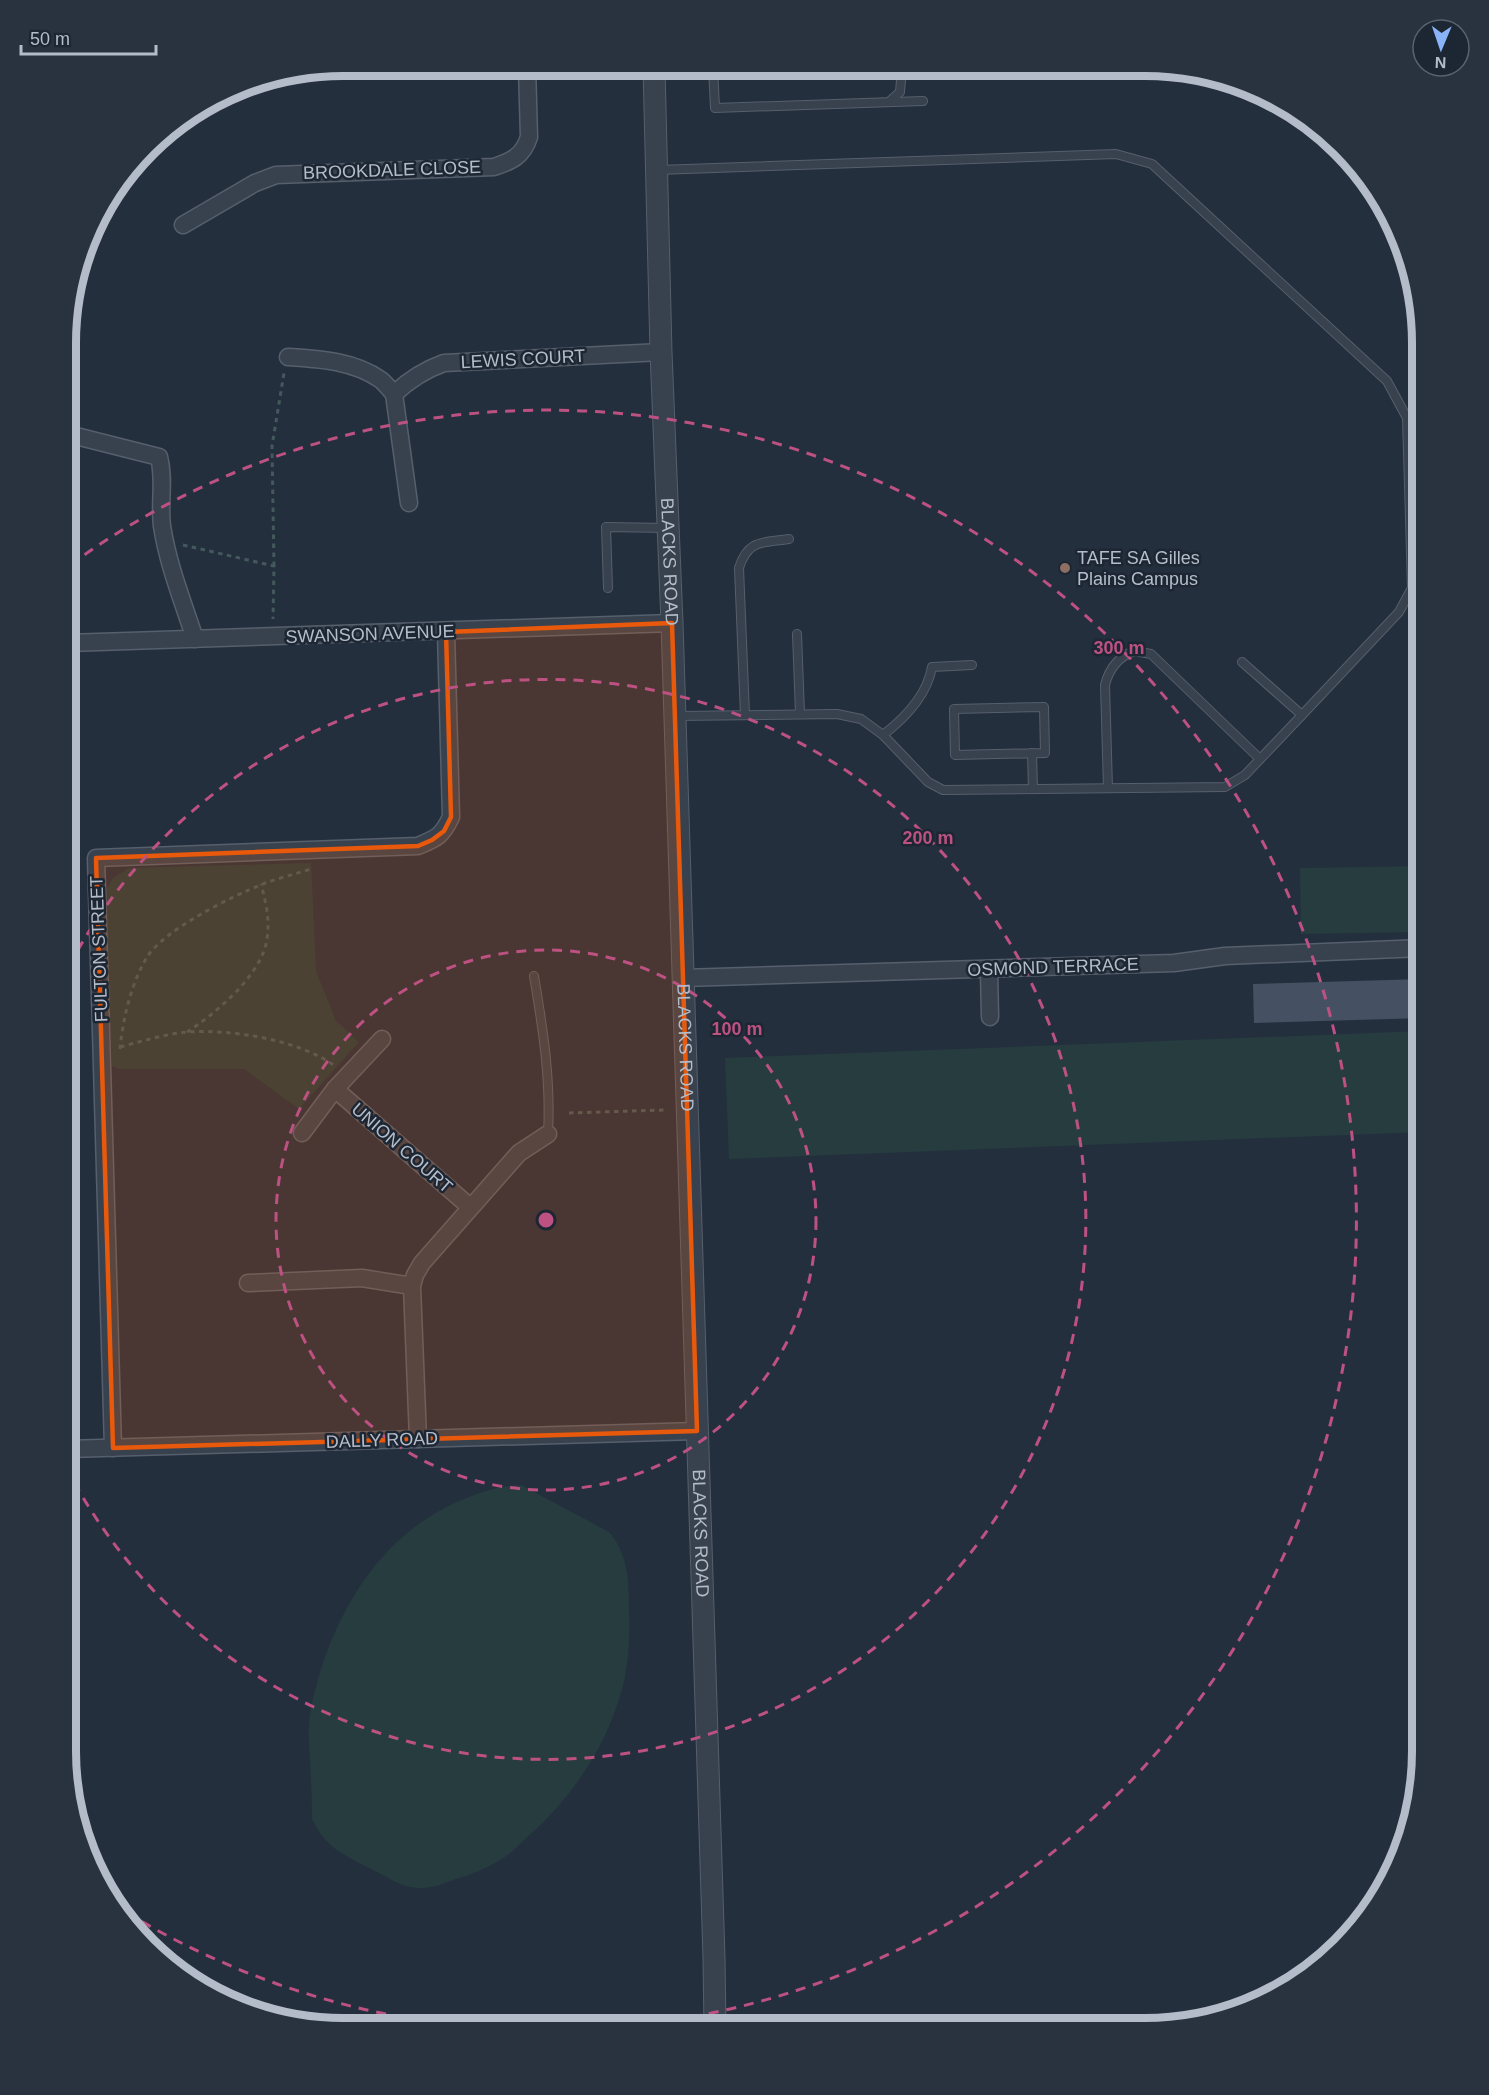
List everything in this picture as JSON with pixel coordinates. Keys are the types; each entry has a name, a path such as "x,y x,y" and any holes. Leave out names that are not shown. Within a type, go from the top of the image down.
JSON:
{"street":[{"name":"BROOKDALE CLOSE","path":"183,225 255,183 276,175 494,167 510,162 525,148 529,137 527,76"},
{"name":"BLACKS ROAD","path":"654,76 715,2018"},
{"name":"LEWIS COURT","path":"394,394 408,380 426,369 444,363 661,352"},
{"path":"286,365 322,359 345,364 381,380 394,394 409,503"},
{"path":"76,436 159,457 162,471 161,507 166,545 195,639"},
{"name":"SWANSON AVENUE","path":"76,643 672,623"},
{"name":"FULTON STREET","path":"113,1448 96,858 418,846 432,840 444,831 451,817 446,632"},
{"name":"OSMOND TERRACE","path":"684,978 1174,963 1225,956 1412,948"},
{"path":"989,970 990,1017"},
{"name":"UNION COURT","path":"302,1133 335,1089 382,1039"},
{"name":"UNION COURT","path":"335,1089 470,1207"},
{"path":"418,1439 412,1286 415,1275 422,1263 519,1153 548,1134"},
{"path":"248,1283 362,1278 412,1286"},
{"name":"DALLY ROAD","path":"76,1449 697,1431"}],"lane":[{"path":"713,76 715,108 923,100"},
{"path":"889,101 900,92 901,76"},
{"path":"656,170 1116,154 1152,164 1388,381 1407,418 1412,588 1399,612 1302,716 1245,776 1224,787 943,790 928,782 882,735 861,719 837,714 674,716"},
{"path":"608,588 606,527 668,528"},
{"path":"745,715 739,568 747,550 756,545 789,539"},
{"path":"797,634 800,714"},
{"path":"1108,788 1106,685 1108,673 1119,659 1134,651 1150,654 1260,759"},
{"path":"1242,662 1302,716"},
{"path":"882,735 897,724 913,707 926,687 932,667 972,665"},
{"path":"1044,707 1045,753 1032,753 955,756 954,709 1044,707"},
{"path":"1032,753 1033,789"},
{"path":"534,976 547,1058 550,1106 548,1134"}],"path":[{"path":"273,619 272,446 286,365"},
{"path":"183,545 274,566"},
{"path":"119,1058 123,1025 138,974 148,956 164,938 183,925 261,884 311,868"},
{"path":"185,1033 220,1008 260,962 267,941 268,911 261,884"},
{"path":"120,1047 185,1033 217,1032 261,1038 324,1058 336,1067"},
{"path":"569,1113 664,1110"}],"highlighted area":[{"path":"672,623 697,1431 113,1448 96,858 418,846 432,840 444,831 451,817 446,632"}],"green space":[{"path":"311,863 316,971 336,1021 359,1042 299,1109 244,1069 119,1069 112,1066 105,892 113,878 129,868"},
{"path":"1412,866 1412,932 1301,934 1300,868"},
{"path":"1412,1031 1412,1132 729,1159 725,1058"},
{"path":"521,1485 609,1532 620,1549 624,1558 629,1589 628,1654 622,1688 603,1739 582,1776 555,1810 516,1848 495,1863 469,1875 429,1887 407,1886 338,1850 324,1838 312,1819 309,1731 316,1685 334,1635 346,1611 359,1588 392,1547 412,1529 459,1501 489,1490"}],"building":[{"path":"1412,979 1412,1018 1254,1023 1253,984"}],"place":[{"name":"TAFE SA Gilles Plains Campus","path":"1065,568"}]}
